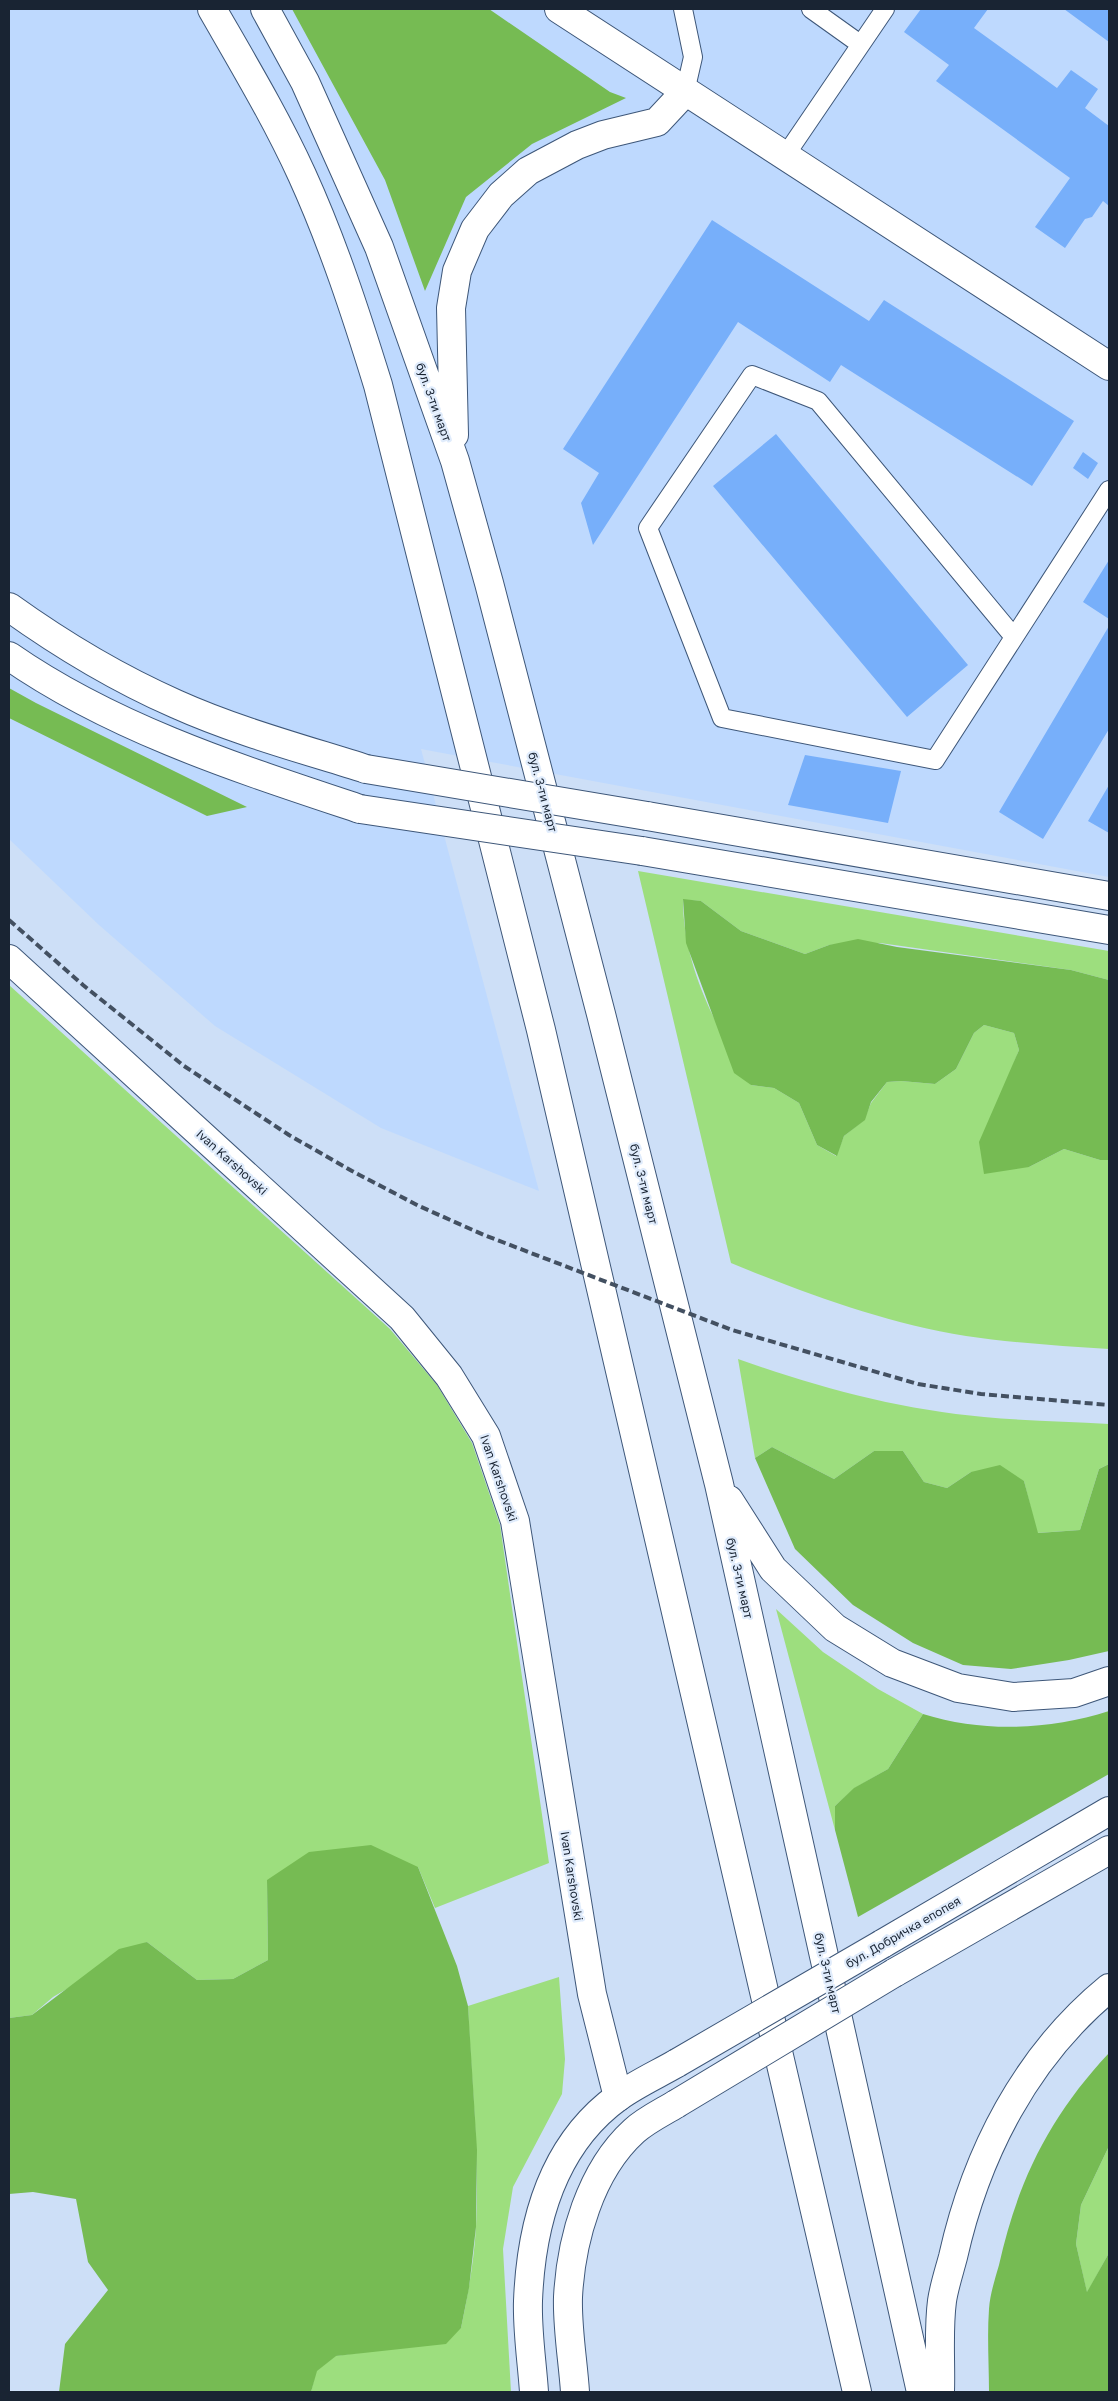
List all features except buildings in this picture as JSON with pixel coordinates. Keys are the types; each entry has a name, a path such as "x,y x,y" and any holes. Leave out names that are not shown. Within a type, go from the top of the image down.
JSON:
{"main road":[{"path":"212,9 254,82 302,175 347,288 378,385 541,1030 857,2392"},
{"name":"бул. 3-ти март","path":"265,9 306,82 379,247 455,461 601,1014 719,1484 921,2392"},
{"path":"559,9 1109,366"},
{"path":"455,461 451,308 457,271 475,229 501,195 528,171 577,145 603,135 657,122 685,92"},
{"path":"9,607 51,637 129,682 178,705 366,769 1109,896"},
{"path":"9,656 97,709 176,743 360,809 642,851 1109,930"},
{"name":"Ivan Karshovski","path":"9,959 402,1318 449,1376 486,1436 515,1521 592,1994 618,2097"},
{"path":"719,1484 773,1569 835,1628 892,1663 958,1688 1013,1697 1074,1693 1109,1681"},
{"name":"бул. Добричка епопея","path":"534,2392 528,2303 532,2246 542,2206 562,2157 594,2118 618,2097 1109,1811"},
{"path":"575,2392 568,2299 572,2262 581,2224 592,2194 609,2162 635,2130 894,1973 1109,1850"},
{"path":"940,2392 942,2302 961,2220 983,2157 1014,2096 1048,2050 1096,1998 1109,1988"}],"lane":[{"path":"683,9 693,57 685,92"},
{"path":"811,9 860,44"},
{"path":"785,156 885,9"},
{"path":"1014,637 818,401 752,375 648,528 722,718 935,760 1109,490"}],"shaded area":[{"path":"9,9 1109,9 1109,877 421,749 539,1191 381,1128 215,1026 99,925 9,839"}],"green space":[{"path":"292,9 489,9 610,92 626,98 532,144 466,197 425,291 385,180"},
{"path":"9,688 247,807 207,816 9,718"},
{"path":"638,871 1109,951 1109,980 1071,970 880,943 829,945 805,954 741,931 701,901 683,900 689,949 704,996 726,1041 751,1085 774,1088 799,1103 817,1145 836,1156 844,1136 864,1120 871,1103 887,1082 901,1081 935,1084 956,1069 974,1033 984,1025 1014,1033 1019,1050 1013,1065 1029,1167 1064,1149 1100,1160 1109,1160 1109,1349 1002,1341 936,1330 846,1306 788,1286 731,1263"},
{"path":"683,899 701,901 741,931 805,954 829,945 858,939 897,947 1071,970 1109,980 1109,1160 1100,1160 1064,1149 1029,1167 984,1174 979,1142 1019,1050 1014,1033 984,1025 974,1033 956,1069 935,1084 901,1081 887,1082 871,1102 865,1120 844,1136 837,1156 817,1145 799,1103 774,1088 751,1085 734,1073 686,943"},
{"path":"9,985 390,1329 437,1385 472,1443 500,1525 549,1863 435,1908 418,1867 267,1880 268,1960 233,1979 197,1980 147,1942 53,1997 32,2015 9,2018"},
{"path":"738,1359 828,1388 922,1409 1000,1418 1109,1424 1109,1464 1099,1469 1080,1530 1037,1533 1024,1481 971,1472 947,1488 924,1482 903,1451 874,1451 834,1479 772,1447 755,1458"},
{"path":"772,1447 834,1479 874,1451 903,1451 924,1482 947,1488 971,1472 1000,1465 1024,1481 1038,1533 1080,1530 1099,1469 1109,1464 1109,1651 1069,1660 1011,1669 963,1665 913,1643 853,1605 795,1549 755,1458"},
{"path":"776,1609 823,1652 878,1689 923,1714 888,1769 855,1788 835,1806 835,1830"},
{"path":"1109,1711 1109,1774 858,1917 835,1830 835,1806 854,1788 888,1769 923,1714 969,1724 1016,1727 1063,1722"},
{"path":"371,1845 418,1867 457,1966 468,2006 477,2150 476,2227 469,2288 461,2328 446,2344 336,2356 317,2371 311,2392 59,2392 65,2344 108,2290 88,2262 76,2199 33,2192 9,2194 9,2018 32,2015 119,1949 147,1942 197,1980 233,1979 268,1960 267,1880 309,1852"},
{"path":"559,1977 565,2059 562,2094 513,2187 503,2249 511,2392 311,2392 316,2371 335,2356 388,2349 461,2328 474,2252 477,2199 476,2144 468,2006"},
{"path":"1109,2053 1109,2146 1081,2205 1076,2244 1087,2292 1109,2253 1109,2392 989,2392 988,2330 990,2303 1016,2205 1039,2151 1053,2125 1088,2077"},
{"path":"1109,2146 1109,2253 1087,2293 1076,2244 1081,2205"}],"railway":[{"path":"9,920 83,985 184,1066 289,1135 352,1171 419,1206 484,1235 732,1330 918,1384 981,1394 1109,1405"}]}
